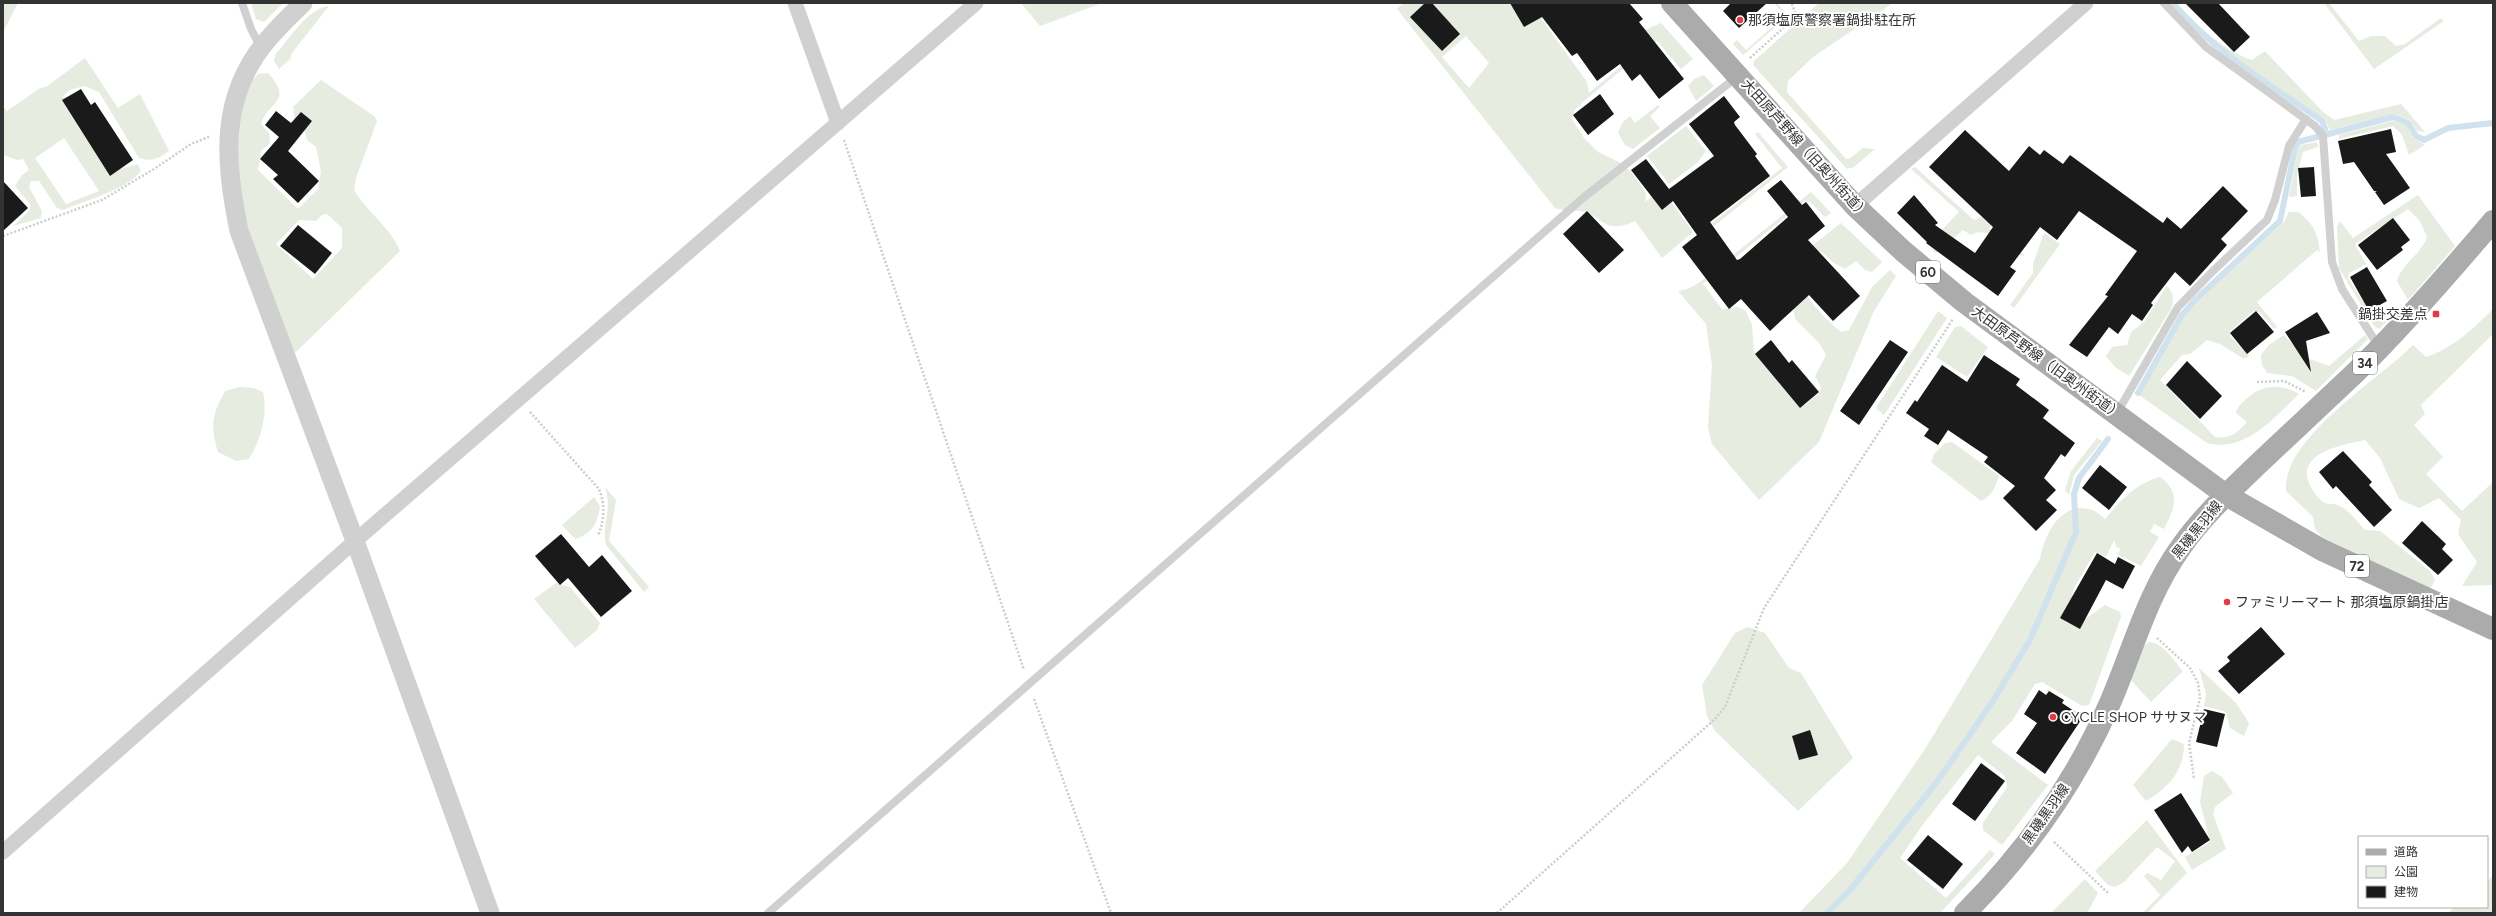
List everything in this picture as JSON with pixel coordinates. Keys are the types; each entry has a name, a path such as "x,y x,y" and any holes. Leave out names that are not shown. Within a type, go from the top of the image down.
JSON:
{"main road":[{"name":"大田原芦野線（旧奥州街道）","path":"1672,3 1737,73 1855,206 1903,251 1964,302 2226,495 2322,550 2493,629"},
{"name":"黒磯黒羽線","path":"1965,913 1996,882 2039,828 2086,755 2110,702 2139,626 2162,578 2181,546 2226,495 2379,348 2493,221"}],"street":[{"path":"303,3 262,48 239,89 231,114 229,133 229,181 239,231 355,541 490,913"},
{"path":"794,3 838,123"},
{"path":"3,852 355,541 976,3"},
{"path":"1855,206 2086,3"}],"lane":[{"path":"242,3 251,29 262,48"},
{"path":"2164,3 2206,47 2306,119 2323,136 2332,262 2342,289 2379,348"},
{"path":"768,913 1584,198 1737,73"},
{"path":"2116,414 2178,307 2213,271 2267,220 2275,200 2289,146 2306,119"}],"path":[{"path":"1737,73 1791,21 1795,13 1792,4"},
{"path":"838,123 1029,683 1111,913"},
{"path":"3,236 102,200 191,144 205,137 229,133"},
{"path":"1497,913 1715,719 1725,707 1764,608 1964,302"},
{"path":"2257,382 2284,381 2294,384 2308,394 2320,406"},
{"path":"519,399 599,489 604,502 604,520 598,536"},
{"path":"2139,626 2168,646 2190,668 2198,683 2200,698 2189,743 2194,779"},
{"path":"2039,828 2108,893"}],"green space":[{"path":"3,3 18,3 3,32"},
{"path":"251,3 283,3 264,22 256,19"},
{"path":"1021,3 1102,3 1040,26"},
{"path":"1403,3 1425,3 1411,17 1442,51 1460,34 1432,3 1530,3 1587,82 1589,93 1626,62 1645,30 1661,23 1693,59 1681,69 1657,41 1584,101 1574,111 1572,119 1584,138 1598,152 1619,162 1632,173 1646,193 1645,202 1662,189 1693,232 1662,258 1635,221 1616,226 1604,223 1588,213 1555,208 1397,9","holes":["1466,36 1489,63 1469,88 1442,57"]},
{"path":"1774,3 1777,3 1788,16 1743,55 1733,44 1737,40 1746,50 1785,16"},
{"path":"1819,3 1893,3 1813,57 1788,81 1787,92 1846,159 1849,159 1863,148 1875,149 1854,167 1847,169 1753,65 1754,61"},
{"path":"2174,3 2177,3 2193,20 2221,44 2241,56 2252,60 2265,51 2323,112 2334,120 2401,104 2425,132 2417,131 2410,120 2394,114 2330,130 2326,122 2246,67 2208,37"},
{"path":"2324,3 2329,3 2359,41 2371,36 2385,36 2396,46 2405,44 2441,18 2444,21 2374,69"},
{"path":"329,6 292,53 290,59 279,69 274,61 275,55 292,33 313,13 321,8"},
{"path":"85,58 118,108 140,94 169,151 162,156 151,160 139,158 99,92 84,86 70,90 63,96 113,171 138,164 141,171 135,177 116,189 63,210 57,208 39,181 31,181 29,187 42,211 41,218 13,226 30,210 30,204 15,186 22,175 29,170 23,159 17,160 3,155 3,107 7,111 40,88 46,87","holes":["64,138 99,191 66,204 35,158"]},
{"path":"268,73 276,83 279,90 279,96 277,101 264,117 261,124 269,133 270,143 261,151 258,170 298,209 318,189 321,171 316,147 307,140 304,129 295,121 293,107 321,80 374,116 377,121 356,178 354,190 365,206 385,227 400,251 295,353 288,351 243,226 237,150 240,111 251,83 258,74","holes":["327,214 342,228 342,248 313,279 276,244 299,220 316,221 322,215"]},
{"path":"1704,75 1714,86 1696,101 1688,86 1694,79"},
{"path":"1658,105 1660,107 1650,116 1660,128 1633,149 1625,145 1618,133 1622,123 1630,116 1635,123"},
{"path":"2393,121 2406,125 2413,138 2425,145 2409,155 2402,135 2393,126 2339,139 2339,135"},
{"path":"1686,126 1706,151 1697,163 1669,184 1647,156"},
{"path":"1758,132 1788,167 1714,226 1712,223 1782,168 1755,134"},
{"path":"2317,142 2318,147 2303,152 2297,175 2297,196 2289,197 2298,150 2301,145"},
{"path":"1915,167 1974,220 1996,210 2023,184 1989,228 2025,255 2021,256 2004,242 1991,235 1978,233 1971,235 1963,230 1936,253 1932,250 1940,243 1935,237 1959,212 1911,169"},
{"path":"1811,192 1831,213 1825,217 1810,202 1805,201 1703,284 1722,309 1738,307 1746,311 1752,325 1754,352 1798,402 1805,405 1819,393 1821,387 1815,376 1826,355 1819,343 1795,319 1793,305 1769,280 1841,223 1882,262 1872,272 1865,270 1856,261 1845,269 1834,263 1822,252 1816,251 1808,276 1806,291 1811,301 1826,319 1841,332 1849,330 1872,287 1890,270 1896,276 1874,311 1819,442 1759,500 1712,444 1708,428 1712,365 1706,324 1678,291 1688,289 1700,282"},
{"path":"2418,195 2455,246 2408,300 2397,281 2403,269 2420,249 2427,237 2420,221 2408,209 2355,244 2366,264 2349,273 2348,278 2373,317 2393,305 2399,310 2379,329 2374,326 2339,268 2337,227 2340,221 2353,238"},
{"path":"2289,212 2298,212 2308,221 2314,229 2318,239 2320,252 2317,250 2257,302 2277,327 2274,329 2259,312 2254,311 2230,331 2230,336 2249,356 2244,359 2220,344 2207,340 2190,354 2182,355 2160,380 2215,437 2230,436 2247,422 2236,413 2239,406 2245,400 2258,391 2264,388 2278,387 2292,390 2299,394 2269,423 2246,438 2234,443 2221,445 2207,443 2139,395 2183,317 2196,302 2284,222"},
{"path":"2044,233 2060,244 2014,308 2010,305 2033,273 2033,264"},
{"path":"2167,286 2173,297 2171,309 2129,376 2115,367 2106,356 2112,347 2127,345 2131,332 2144,322"},
{"path":"2493,309 2493,334 2421,405 2425,414 2414,425 2443,457 2426,474 2462,511 2493,482 2493,585 2462,586 2477,562 2458,534 2461,520 2439,498 2419,508 2399,499 2380,458 2365,440 2346,444 2326,451 2310,462 2307,470 2310,486 2323,502 2336,504 2342,507 2353,516 2365,530 2380,531 2430,571 2435,580 2430,589 2325,540 2315,529 2313,517 2286,491 2289,471 2300,450 2335,411 2413,345 2426,357 2445,349 2478,324"},
{"path":"1938,311 1947,318 1884,415 1876,408"},
{"path":"1961,326 1988,347 1967,377 1936,357 1955,327"},
{"path":"2284,335 2304,357 2329,366 2365,335 2368,339 2316,391 2292,376 2267,373 2262,365 2261,355 2269,345"},
{"path":"240,387 253,388 263,392 265,409 260,435 249,459 236,461 218,452 213,427 217,407 225,391"},
{"path":"2097,438 2102,441 2074,475 2069,495 2065,490 2071,471"},
{"path":"1952,442 1999,476 1993,491 1988,497 1981,501 1931,462 1934,454 1945,443"},
{"path":"2160,477 2167,483 2174,495 2173,508 2164,529 2154,524 2150,532 2159,537 2141,566 2117,554 2121,549 2116,547 2114,540 2106,557 2095,552 2074,588 2067,617 2080,623 2105,605 2120,612 2121,617 2089,705 2082,706 2042,682 2035,684 2012,721 1991,742 2048,785 2002,845 1983,830 1983,823 2007,787 2005,776 1978,755 1924,823 1900,858 1946,898 1990,850 1995,854 1940,913 1799,913 1847,863 1925,749 2040,559 2045,540 2056,522 2071,510 2081,508 2097,512 2105,519 2123,499 2136,488"},
{"path":"605,487 616,500 609,541 649,587 644,592 606,545 605,531 608,503"},
{"path":"594,497 600,506 596,523 590,531 575,539 562,525"},
{"path":"556,583 570,587 600,623 597,630 575,648 534,599"},
{"path":"1748,627 1765,633 1789,668 1801,673 1853,758 1798,811 1715,731 1707,716 1702,685 1735,633","holes":["1810,731 1818,755 1799,760 1792,736"]},
{"path":"2149,642 2159,645 2164,649 2183,671 2151,702 2130,679 2143,646"},
{"path":"2199,668 2236,703 2249,723 2244,736 2230,728 2226,712 2204,706 2206,694"},
{"path":"2172,739 2184,744 2183,754 2178,770 2168,784 2146,801 2133,785"},
{"path":"2212,771 2222,777 2233,793 2215,807 2213,814 2226,849 2192,870 2185,857 2210,842 2200,802 2204,776"},
{"path":"2147,820 2187,873 2147,913 2143,913 2160,895 2144,876 2148,873 2161,880 2175,861 2157,847 2124,882 2115,887 2108,885 2095,871"},
{"path":"2493,876 2493,913 2448,913 2454,908 2488,908 2488,880"},
{"path":"2085,879 2098,893 2087,913 2051,913"}],"building":[{"path":"1425,3 1432,3 1460,34 1442,51 1410,17"},
{"path":"1510,3 1629,3 1643,19 1639,22 1684,79 1659,99 1640,74 1632,81 1620,64 1597,81 1577,53 1572,56 1542,17 1524,27"},
{"name":"那須塩原警察署鍋掛駐在所","path":"1731,3 1767,3 1739,28 1723,11"},
{"path":"2185,3 2218,3 2250,37 2234,52"},
{"path":"81,89 91,105 95,102 133,160 110,176 62,100"},
{"path":"1600,94 1614,114 1588,135 1573,115"},
{"path":"1724,96 1740,117 1734,122 1735,125 1757,154 1755,156 1770,176 1710,222 1737,260 1740,259 1788,217 1767,191 1781,180 1802,205 1806,202 1825,226 1808,240 1860,296 1833,321 1809,295 1770,331 1741,299 1729,309 1682,247 1697,235 1673,201 1662,210 1631,170 1646,159 1669,189 1714,156 1689,124"},
{"path":"276,111 291,123 301,112 312,121 288,151 319,181 298,203 273,179 278,175 260,159 279,137 265,125"},
{"path":"2391,129 2396,152 2386,154 2410,188 2384,205 2375,192 2377,191 2374,191 2354,162 2343,164 2338,141"},
{"path":"1965,130 2009,171 2029,146 2040,155 2044,150 2063,164 2070,155 2163,223 2167,217 2181,229 2223,186 2248,211 2221,239 2227,245 2190,286 2175,272 2151,303 2153,305 2142,321 2132,314 2118,334 2109,327 2087,357 2069,345 2108,296 2105,295 2137,251 2079,211 2057,240 2040,227 2010,267 2016,271 1998,296 1926,243 1927,242 1897,213 1914,195 1938,223 1935,225 1975,253 1993,227 1929,167"},
{"path":"2314,167 2316,196 2301,197 2298,168"},
{"path":"3,181 28,208 3,231"},
{"path":"1587,211 1624,250 1599,273 1563,234"},
{"path":"2393,218 2410,240 2401,247 2403,250 2377,270 2358,245"},
{"path":"298,225 332,253 315,274 280,246"},
{"path":"2367,267 2387,301 2369,311 2350,277"},
{"path":"2256,311 2274,332 2247,354 2230,333"},
{"path":"2317,312 2330,333 2306,341 2311,372 2285,332"},
{"path":"1771,340 1789,363 1792,360 1819,392 1800,408 1755,354"},
{"path":"1890,340 1908,352 1859,425 1840,411"},
{"path":"1984,355 2020,379 2016,385 2049,410 2043,418 2075,443 2065,457 2061,454 2044,478 2056,490 2046,500 2057,510 2036,531 2003,498 2015,486 1984,462 1988,457 1948,430 1938,445 1924,436 1929,429 1906,413 1915,400 1917,402 1942,365 1967,382"},
{"path":"2187,361 2222,396 2200,419 2166,385"},
{"path":"2343,451 2372,482 2369,485 2392,510 2374,527 2336,486 2333,489 2319,472"},
{"path":"2100,465 2127,487 2109,510 2082,488"},
{"path":"2422,521 2446,544 2442,549 2453,560 2438,575 2402,543"},
{"path":"561,534 589,567 602,555 632,591 601,617 568,578 560,585 535,556"},
{"path":"2097,553 2115,564 2118,557 2135,566 2123,589 2106,580 2080,629 2060,618"},
{"path":"2261,627 2285,654 2239,694 2218,671 2230,661 2227,657"},
{"path":"2039,690 2046,695 2049,691 2064,700 2062,703 2083,717 2045,774 2016,753 2037,723 2024,714"},
{"path":"2204,709 2225,714 2217,747 2196,742"},
{"path":"1810,730 1818,755 1799,760 1792,736"},
{"path":"1981,763 2005,781 1975,821 1952,804"},
{"path":"2181,793 2210,840 2192,852 2188,846 2182,853 2154,810"},
{"path":"1928,835 1963,864 1943,889 1907,860"}],"waterway":[{"path":"2172,3 2206,37 2224,52 2322,121 2327,134"},
{"path":"2138,393 2182,315 2195,300 2280,221 2295,149 2298,142 2393,117 2408,123 2416,136 2424,140 2448,128 2493,123"},
{"path":"1827,913 1850,890 1937,782 1991,704 2030,640 2076,532 2074,494 2079,478 2108,439"}],"place":[{"name":"那須塩原警察署鍋掛駐在所","path":"1740,20"},
{"name":"鍋掛交差点","path":"2436,314"},
{"name":"ファミリーマート 那須塩原鍋掛店","path":"2227,602"},
{"name":"CYCLE SHOP ササヌマ","path":"2053,717"}]}
